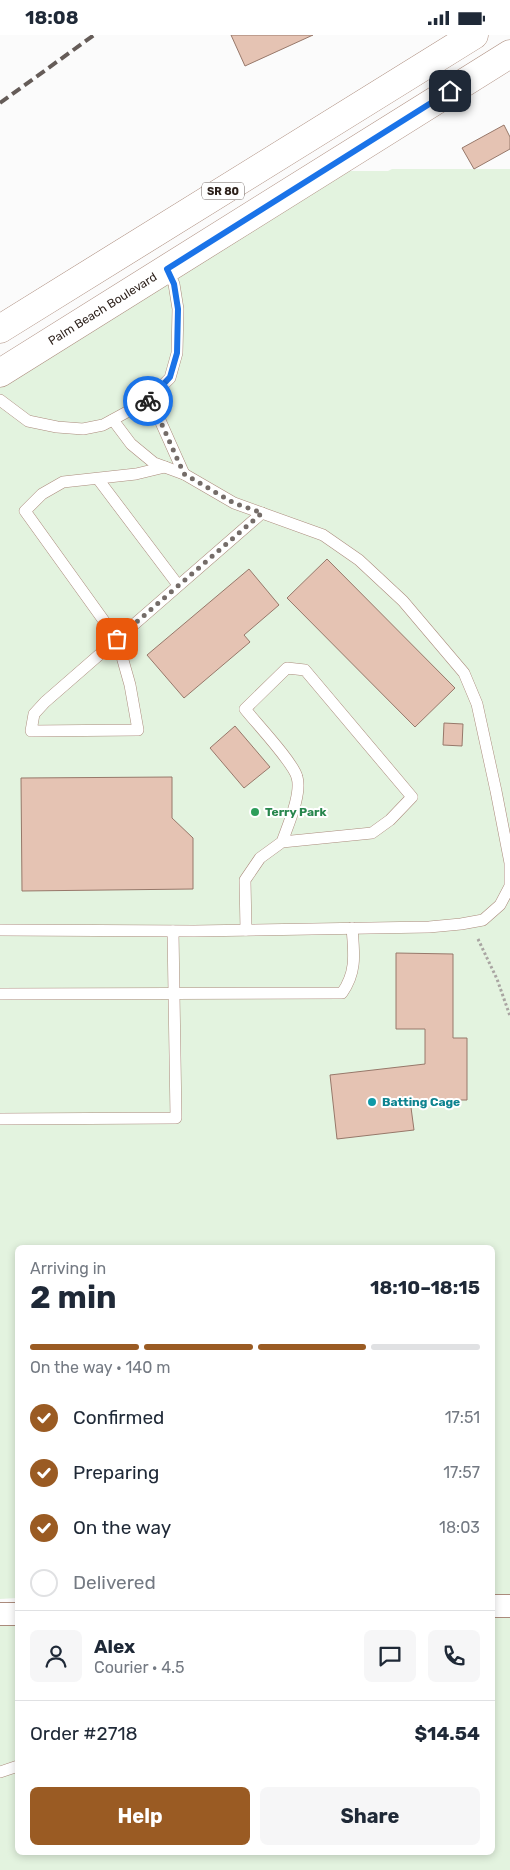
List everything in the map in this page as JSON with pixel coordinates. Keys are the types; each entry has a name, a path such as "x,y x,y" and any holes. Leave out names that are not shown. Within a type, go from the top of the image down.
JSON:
{"main road":[{"name":"SR 80","path":"0,329 474,35"},
{"path":"420,109 447,71 506,35"},
{"name":"Palm Beach Boulevard","path":"0,373 510,54"}],"street":[{"path":"495,1606 510,1606"},
{"path":"0,1614 15,1614"}],"lane":[{"path":"0,400 28,421 57,427 83,429 103,425 147,401 170,377 177,353 178,309 174,284 167,269"},
{"path":"147,401 159,418 184,474"},
{"path":"0,930 173,931 429,927 483,919 500,905 510,886 510,863 477,704 464,673 403,601 359,560 323,535 234,503 184,474 154,463 132,444 113,420"},
{"path":"164,467 136,474 63,482 42,494 25,511 117,639 130,685 138,730 31,731 34,714 45,702 117,639 178,585 262,513"},
{"path":"98,479 178,585"},
{"path":"246,930 245,880 260,858 282,842 372,833 390,820 412,797 305,670 287,668 245,709 286,759 298,777 298,794 282,842"},
{"path":"0,994 342,993 350,981 354,962 352,928"},
{"path":"0,1119 176,1118 173,931"},
{"path":"0,1772 15,1767"}],"path":[{"path":"470,922 497,979 510,1016"}],"green space":[{"name":"Terry Park","path":"392,169 510,169 510,1601 495,1601 495,1245 15,1245 15,1598 0,1599 0,377 327,171 388,171"},
{"path":"495,1615 510,1615 510,1870 0,1870 0,1624 15,1624 15,1855 495,1855"}],"building":[{"path":"231,35 313,35 245,66"},
{"path":"504,125 510,137 510,149 474,169 462,148"},
{"path":"327,559 455,688 415,727 287,598"},
{"path":"249,569 279,605 244,635 250,642 184,698 147,655"},
{"path":"444,723 463,724 462,746 443,745"},
{"path":"235,726 270,767 244,788 210,748"},
{"path":"172,777 172,818 193,838 193,889 22,891 21,778"},
{"path":"396,953 453,954 453,1038 467,1038 467,1100 410,1100 414,1130 337,1139 330,1075 425,1064 425,1029 396,1029"}],"railway":[{"path":"0,103 94,35"}],"way so far":[{"path":"117,639 262,513 234,503 184,474 159,418 148,401"}],"place":[{"name":"Terry Park","path":"255,812"},
{"name":"Batting Cage","path":"372,1102"}],"route":[{"path":"148,401 170,377 177,353 178,309 174,284 167,269 450,91"}]}
